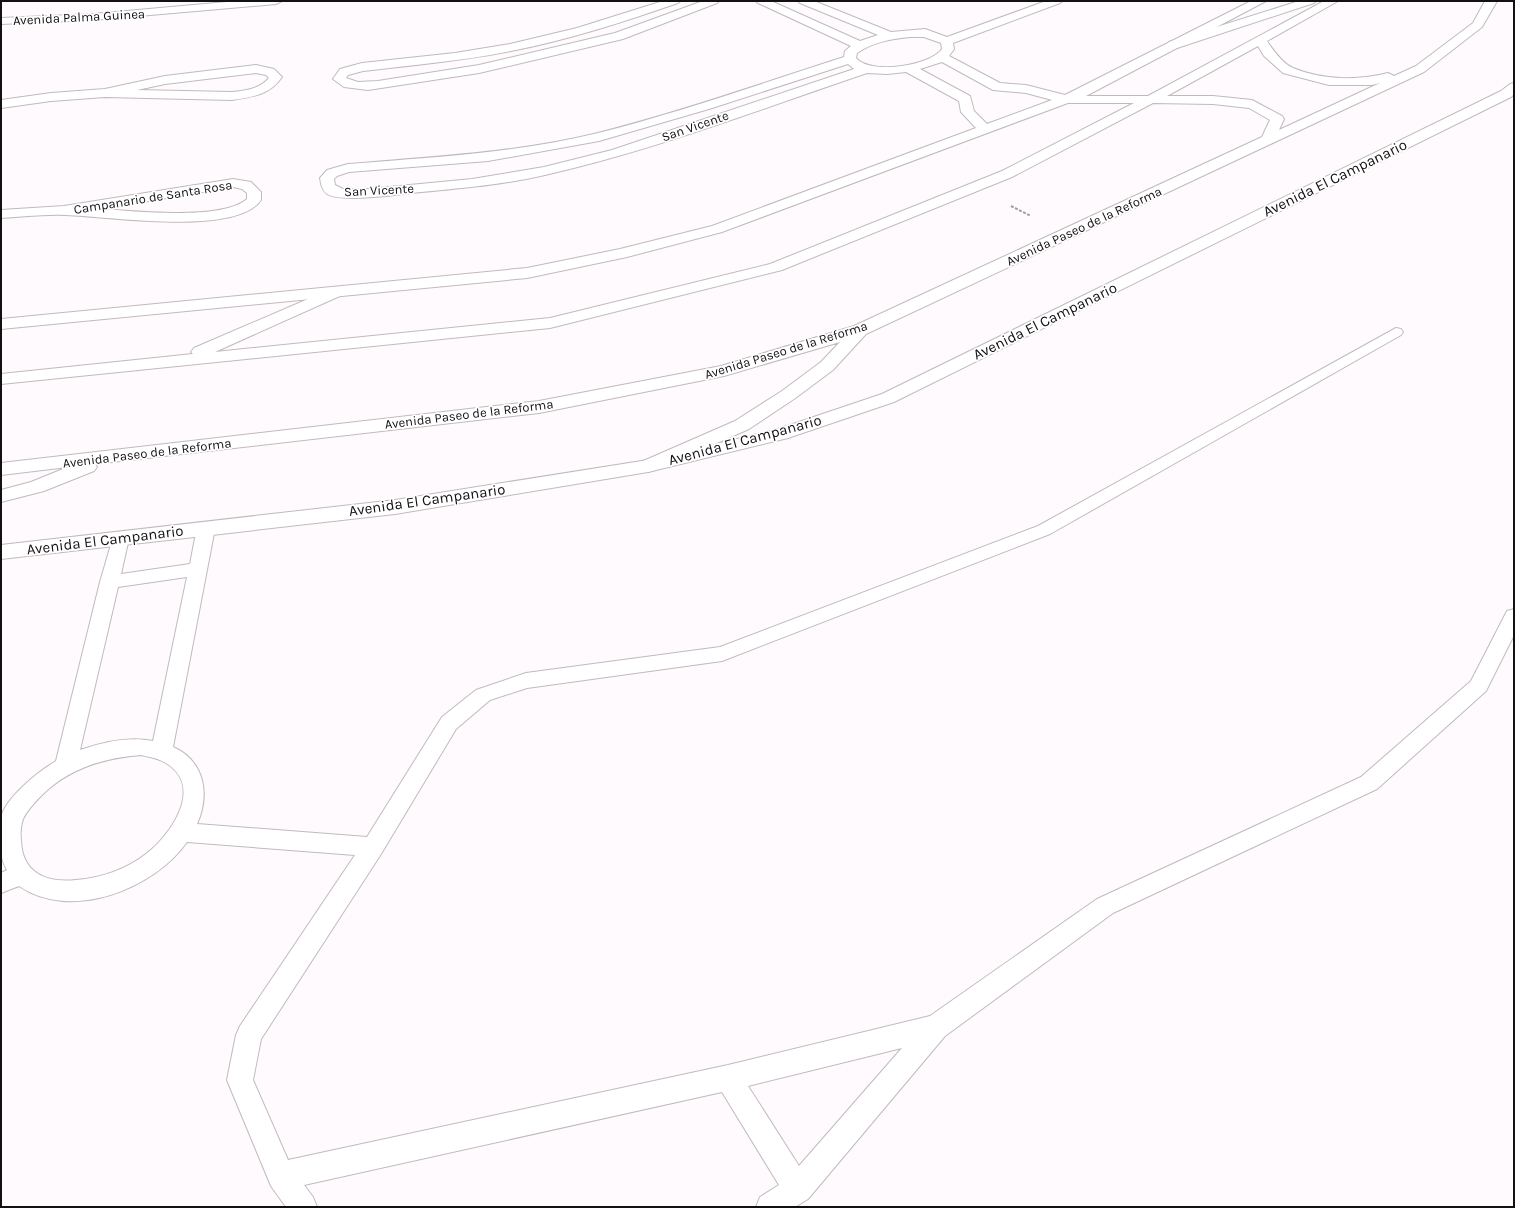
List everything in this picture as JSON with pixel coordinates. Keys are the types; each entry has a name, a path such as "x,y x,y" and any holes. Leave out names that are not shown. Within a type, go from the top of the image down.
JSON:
{"street":[{"name":"Avenida Palma Guinea","path":"1,21 92,18 276,1"},
{"path":"674,1 599,26 533,43 486,52 362,66 344,72 339,79 346,84 361,87 519,61 619,36 713,1"},
{"path":"762,1 860,45"},
{"path":"804,1 888,35"},
{"path":"1,324 527,273 621,254 717,229 1065,99 1260,1"},
{"path":"1174,45 1310,1"},
{"path":"1,379 550,323 776,267 1007,174 1150,100 1332,1"},
{"name":"Avenida Paseo de la Reforma","path":"1,469 539,407 724,371 860,330 1420,69 1478,25 1491,1"},
{"path":"925,33 947,41 1051,2"},
{"path":"940,28 925,33 888,35 860,45 851,51 850,59 856,66 867,69 887,71 910,69 943,56 948,49 947,41"},
{"path":"1261,40 1268,53 1287,70 1329,81 1372,81 1420,69"},
{"path":"943,56 997,87"},
{"name":"San Vicente","path":"850,59 704,106 599,137 488,156 348,168 332,173 327,178 328,186 333,191 343,193 368,193 472,182 544,171 617,153 867,69"},
{"path":"1,104 51,97 105,93 231,96 266,89 273,83 276,77 270,72 256,69 152,82 105,93"},
{"path":"910,69 965,100 968,112 985,129"},
{"path":"189,95 199,75"},
{"path":"965,100 997,87 1026,89 1065,99 1213,100 1252,104 1278,119 1268,140"},
{"name":"Avenida El Campanario","path":"1,552 395,507 648,466 781,434 888,398 1506,94 1514,87"},
{"path":"1,93 18,93 51,97"},
{"path":"704,106 721,117"},
{"name":"Campanario de Santa Rosa","path":"1,214 64,210 227,184 246,185 254,192 254,200 244,208 226,214 199,216 129,216 64,210"},
{"path":"181,360 336,292"},
{"path":"648,466 742,425 788,395 827,366 860,330"},
{"path":"1,496 37,487 112,457"}],"lane":[{"path":"303,1207 281,1176 240,1080 249,1035 373,847 449,723 483,695 526,681 722,654 1044,530 1396,332"},
{"path":"162,751 199,570 206,528"},
{"path":"66,765 120,538"},
{"path":"109,582 199,570"},
{"path":"770,1207 798,1189 936,1027 1105,906 1369,783 1479,686 1514,616"},
{"path":"141,747 162,751 179,761 190,775 195,792 192,812 182,832 164,853 142,870 114,883 93,889 60,892 10,880 5,834 12,819 25,799 43,781 66,765 91,755 117,748 141,747"},
{"path":"182,832 373,847"},
{"path":"281,1176 728,1078 936,1027"},
{"path":"728,1078 798,1189"}],"path":[{"path":"974,187 1066,234"}]}
